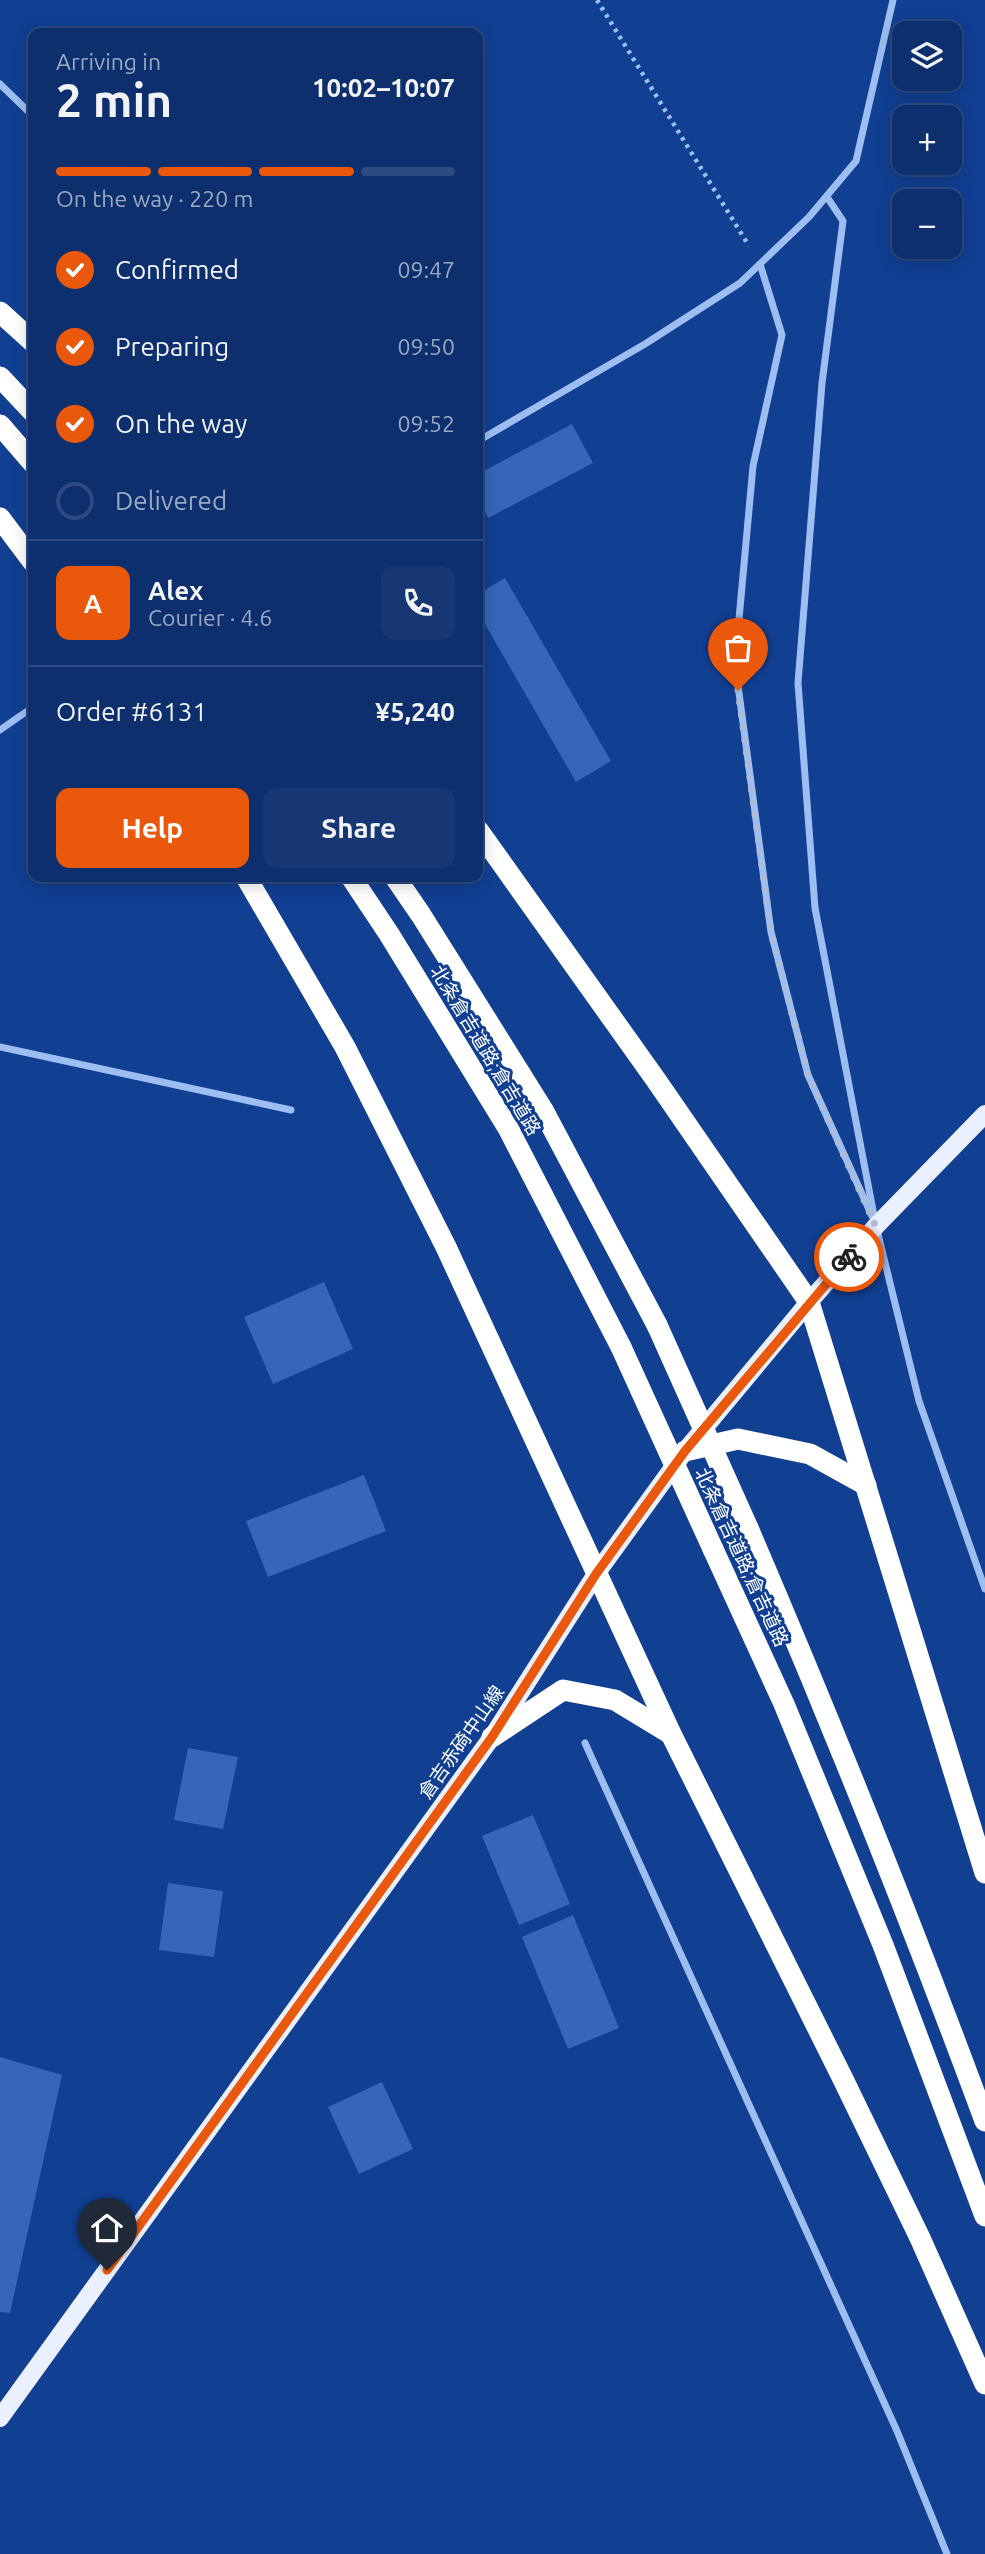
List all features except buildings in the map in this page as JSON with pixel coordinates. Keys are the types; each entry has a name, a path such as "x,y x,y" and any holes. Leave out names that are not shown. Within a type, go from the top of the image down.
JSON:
{"highway":[{"path":"0,312 28,337"},
{"path":"0,377 28,407"},
{"path":"0,425 28,457"},
{"path":"0,518 28,555"},
{"path":"483,837 611,1015 809,1302 985,1873"},
{"path":"249,882 345,1047 446,1247 671,1734 849,2091 985,2384"},
{"name":"北条倉吉道路;倉吉道路","path":"354,882 508,1128 621,1347 784,1704 883,1945 985,2216"},
{"name":"北条倉吉道路;倉吉道路","path":"398,882 543,1110 657,1325 818,1692 915,1932 985,2121"},
{"path":"685,1451 738,1439 810,1454 866,1485"},
{"path":"492,1737 564,1690 615,1700 671,1734"}],"main road":[{"name":"倉吉赤碕中山線","path":"0,2418 6,2399 492,1737 596,1574 685,1451 809,1302 876,1227 985,1114"}],"street":[{"path":"483,438 645,344 740,283 809,217 856,160 893,0"},
{"path":"0,84 28,111"},
{"path":"827,197 843,221 822,383 798,683 816,908 876,1227 919,1401 985,1589"},
{"path":"760,264 782,335 753,466 735,663 771,932 808,1075 876,1227"},
{"path":"0,730 28,710"},
{"path":"0,1047 291,1110"},
{"path":"585,1743 897,2431 947,2554"}],"path":[{"path":"597,0 760,264"}],"way so far":[{"path":"738,690 771,932 808,1075 876,1227 849,1257"}],"route":[{"path":"107,2270 492,1737 596,1574 685,1451 849,1257"}]}
